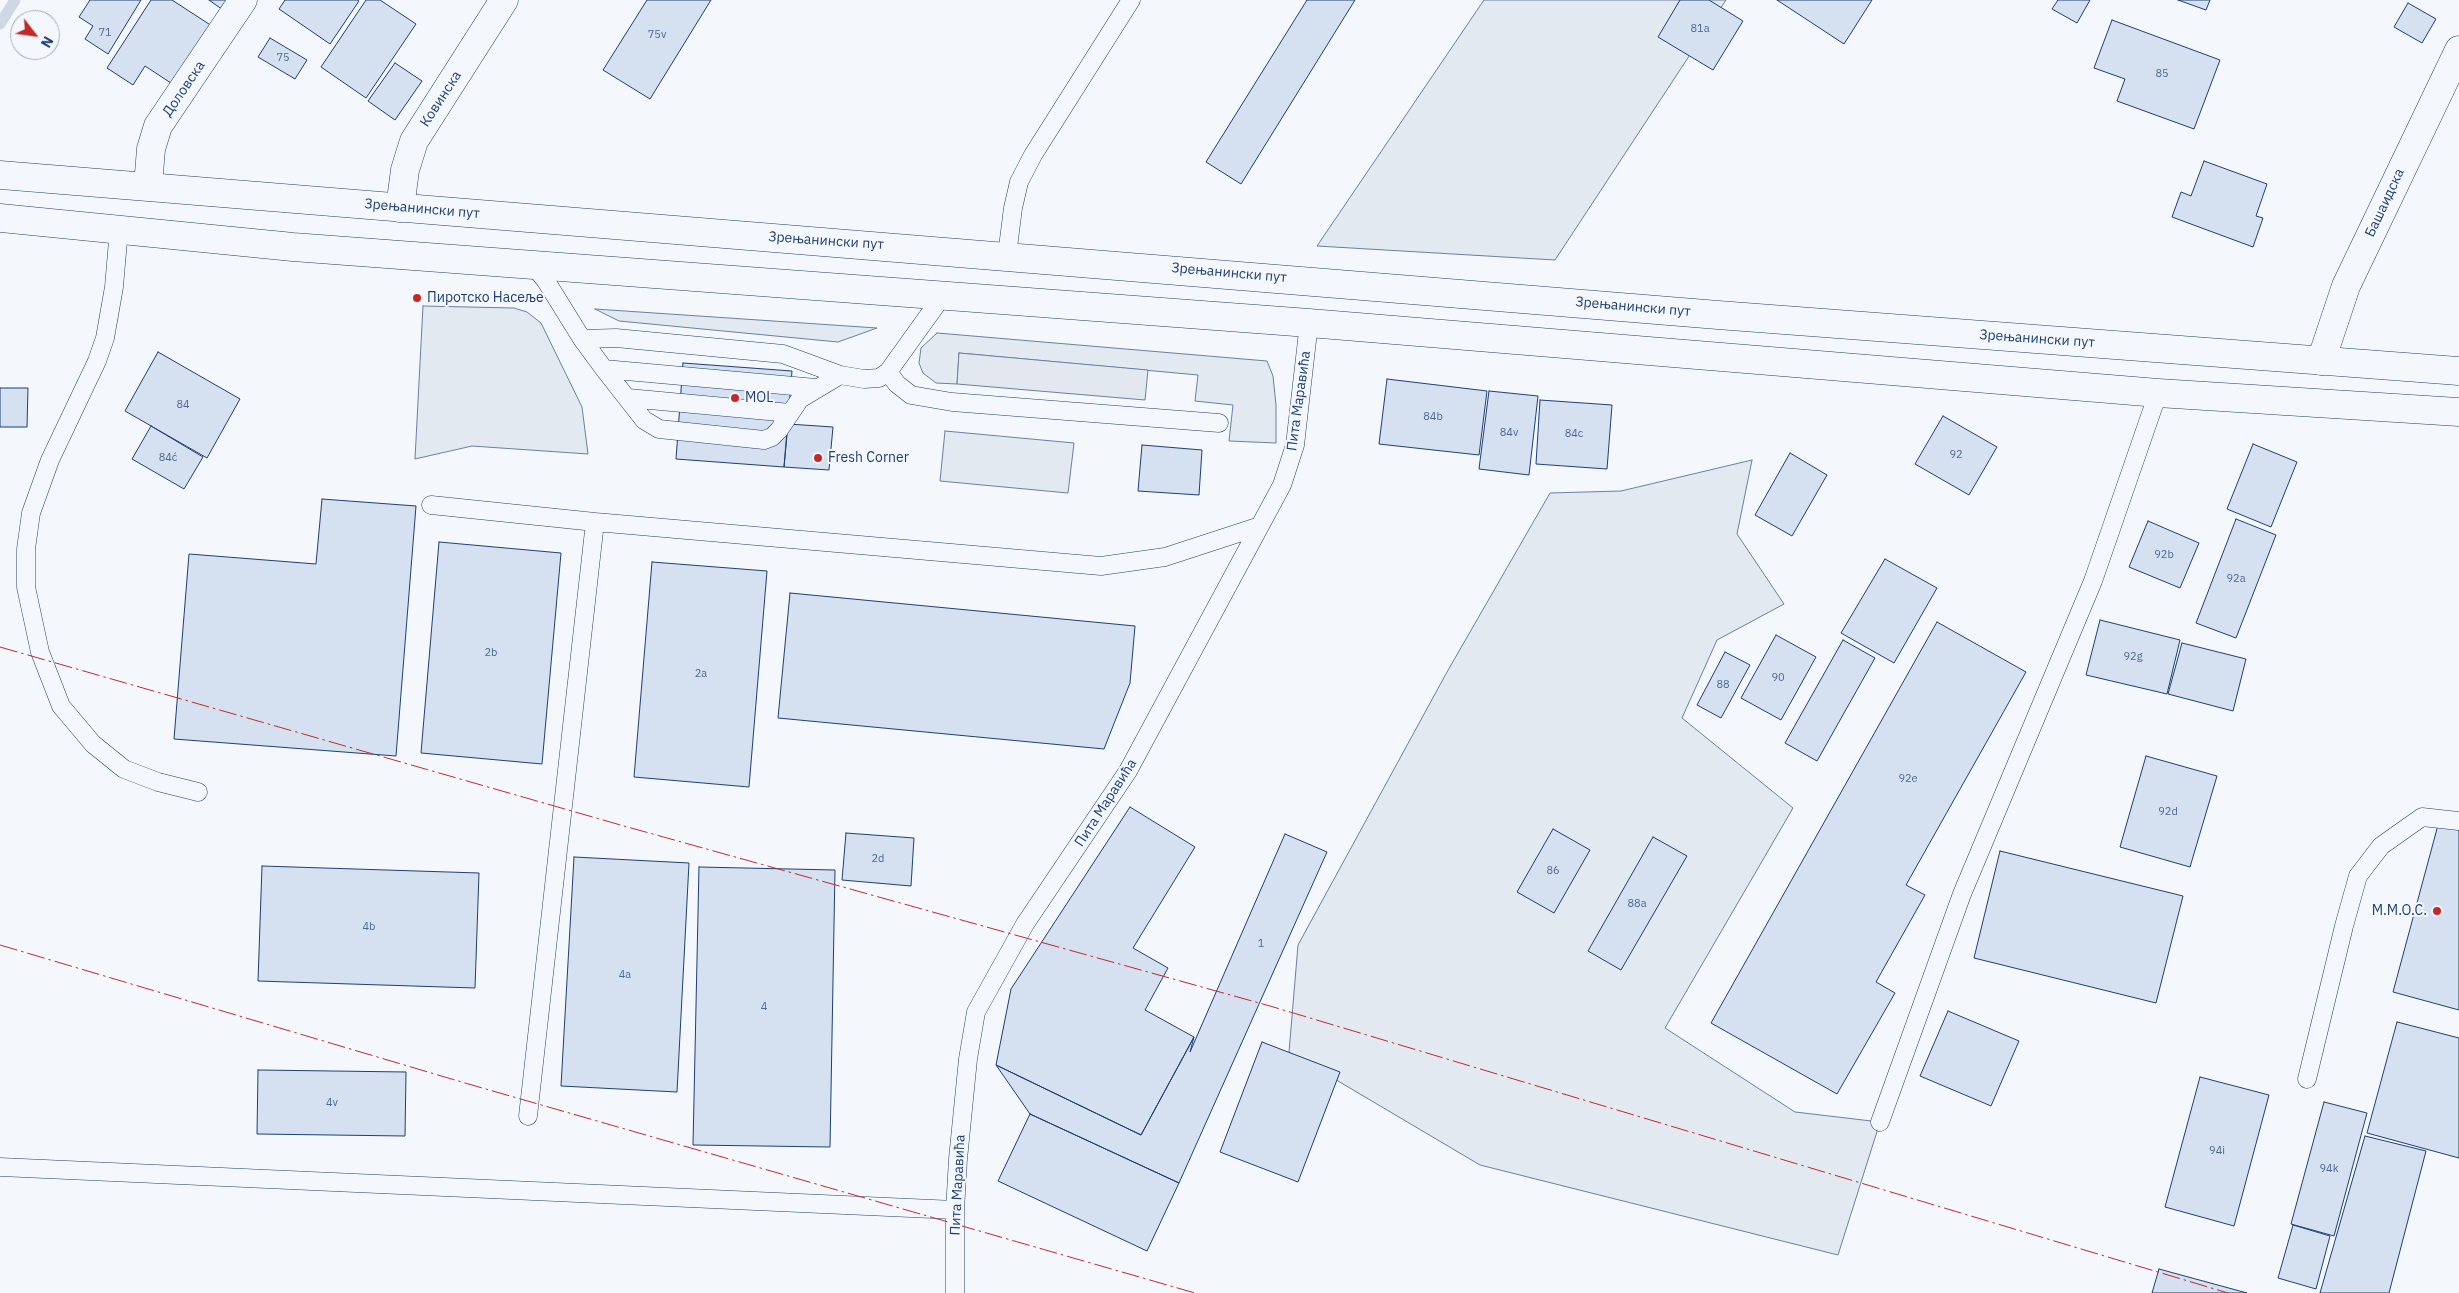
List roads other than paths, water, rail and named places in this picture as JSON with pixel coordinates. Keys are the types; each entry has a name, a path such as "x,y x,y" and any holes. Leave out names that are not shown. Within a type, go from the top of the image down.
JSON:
{"main road":[{"name":"Доловска","path":"148,186 151,149 158,126 243,0"},
{"name":"Ковинска","path":"400,208 405,170 414,141 504,0"},
{"name":"Башаидска","path":"2321,361 2346,286 2459,50"},
{"name":"Зрењанински пут","path":"0,174 400,208 1008,255 1718,315 2459,371"},
{"path":"0,218 293,247 534,266 944,294 1714,355 2158,393 2459,412"}],"lane":[{"path":"1008,255 1013,208 1019,182 1033,155 1131,0"},
{"path":"120,229 114,288 105,338 97,361 50,460 31,513 26,549 26,587 40,652 61,706 80,729 93,744 124,769 158,782 198,792"},
{"path":"534,266 546,280 582,339 604,369 644,420 659,429 764,440 772,437 779,430 800,400 816,388 840,375"},
{"path":"582,339 616,338 783,354 840,375 864,379 879,378 888,372 944,294"},
{"name":"Пита Маравића","path":"955,1293 955,1210 963,1104 976,1012 1026,924 1128,771 1257,527 1282,485 1295,446 1309,323"},
{"path":"604,369 816,388"},
{"path":"888,372 896,384 911,395 952,402 1219,423"},
{"path":"1880,1122 1962,894 2094,581 2158,393"},
{"path":"628,398 790,413"},
{"path":"431,505 595,522 1101,566 1165,557 1257,527"},
{"path":"528,1116 595,522"},
{"path":"2307,1079 2358,876 2381,846 2422,818 2459,821"},
{"path":"0,1167 955,1210"}],"waterway":[{"path":"0,24 15,0"}],"place":[{"name":"Пиротско Насеље","path":"417,298"},
{"name":"MOL","path":"735,398"},
{"name":"Fresh Corner","path":"818,458"},
{"name":"M.M.O.C.","path":"2437,911"}]}
